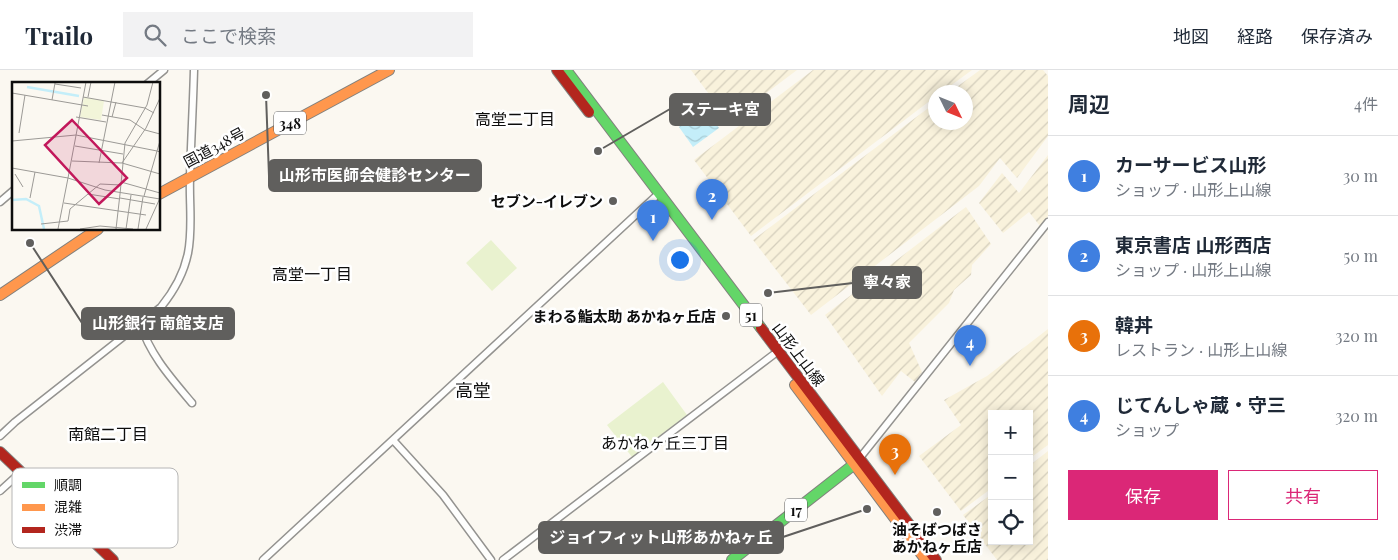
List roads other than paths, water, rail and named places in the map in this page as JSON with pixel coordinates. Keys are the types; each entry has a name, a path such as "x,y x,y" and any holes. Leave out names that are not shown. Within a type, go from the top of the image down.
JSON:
{"main road":[{"name":"国道348号","path":"160,193 190,173 376,70"},
{"name":"国道348号","path":"160,187 190,173 389,70"},
{"name":"山形上山線","path":"557,70 773,355 936,560"},
{"name":"山形上山線","path":"566,70 857,462 926,560"},
{"path":"0,288 88,230"},
{"path":"0,295 97,230"},
{"path":"0,452 17,468"},
{"name":"17","path":"732,560 857,462"},
{"path":"100,548 113,560"}],"street":[{"path":"149,82 164,70"},
{"path":"0,436 14,422 161,307 173,290 184,269 190,234 194,70"},
{"path":"0,202 12,192"},
{"path":"263,560 655,197"},
{"path":"857,462 1048,222"},
{"path":"140,323 144,337 154,355 192,403"},
{"path":"503,560 773,355"},
{"path":"394,440 443,495 492,560"},
{"path":"0,491 12,480"}],"water":[{"path":"701,103 719,128 693,147 679,127 682,124 679,119"}],"place":[{"name":"山形市医師会健診センター","path":"266,95"},
{"name":"ステーキ宮","path":"598,151"},
{"name":"セブン-イレブン","path":"613,201"},
{"name":"東京書店 山形西店","path":"712,220"},
{"name":"カーサービス山形","path":"653,241"},
{"name":"山形銀行 南館支店","path":"30,243"},
{"name":"寧々家","path":"768,293"},
{"name":"まわる鮨太助 あかねヶ丘店","path":"726,316"},
{"name":"じてんしゃ蔵・守三","path":"970,366"},
{"name":"韓丼","path":"895,475"},
{"name":"ジョイフィット山形あかねヶ丘","path":"867,509"},
{"name":"油そばつばさ あかねヶ丘店","path":"937,512"}],"district":[{"name":"高堂二丁目","path":"515,118"},
{"name":"高堂一丁目","path":"312,273"},
{"name":"高堂","path":"473,390"},
{"name":"南館二丁目","path":"108,433"},
{"name":"あかねヶ丘三丁目","path":"665,442"}]}
